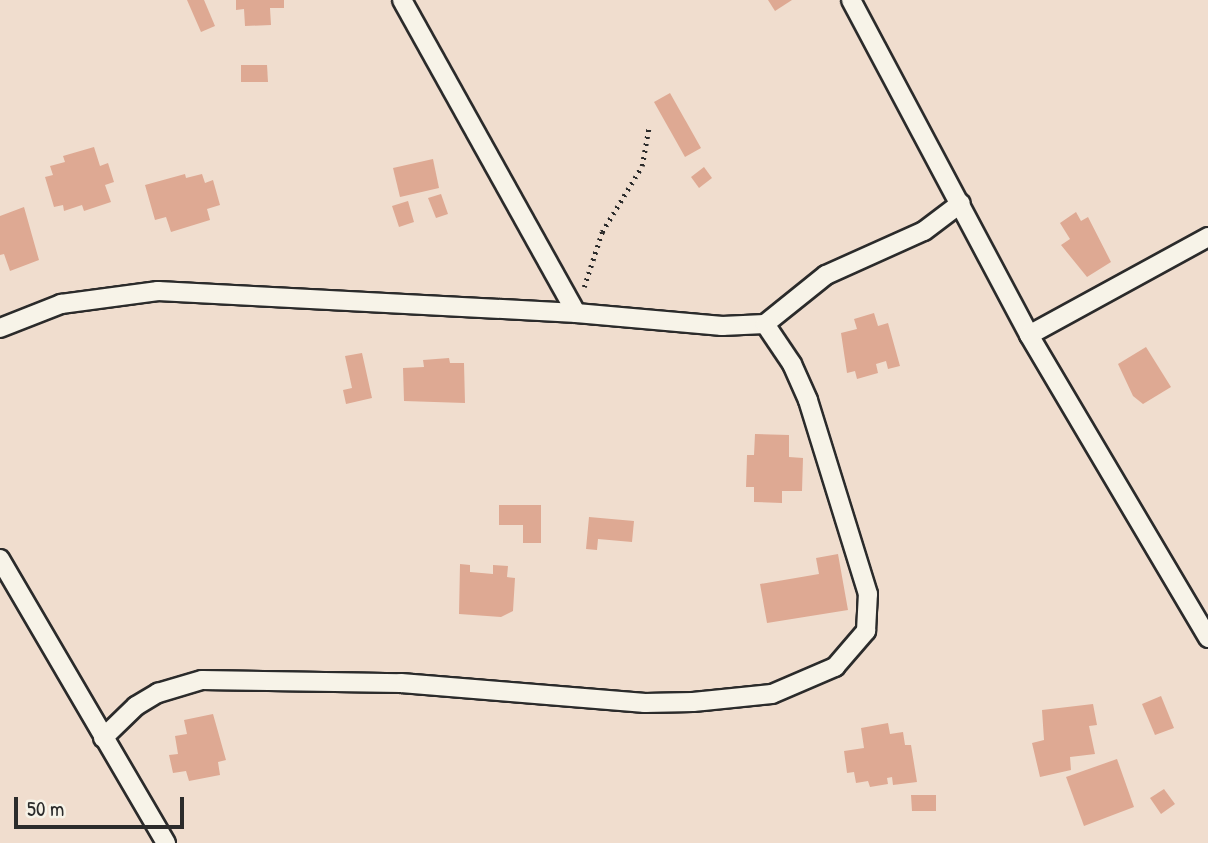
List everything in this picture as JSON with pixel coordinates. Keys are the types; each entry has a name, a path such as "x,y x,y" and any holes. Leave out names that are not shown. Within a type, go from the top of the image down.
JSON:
{"street":[{"path":"402,0 573,308"},
{"path":"851,0 1029,335 1208,638"},
{"path":"0,328 61,304 158,291 573,308 722,326 765,324 826,275 924,231 961,203"},
{"path":"1029,335 1208,237"},
{"path":"103,738 136,706 158,693 202,680 401,683 645,703 693,702 772,694 835,667 866,631 868,594 808,400 792,364 765,324"},
{"path":"0,559 166,843"}],"path":[{"path":"573,308 583,292 602,232 642,166 649,127"}],"building":[{"path":"187,0 204,0 215,26 201,32"},
{"path":"236,0 284,0 284,8 270,8 271,25 245,26 244,9 236,10"},
{"path":"768,0 792,0 775,11"},
{"path":"241,65 267,65 268,82 241,82"},
{"path":"670,93 701,148 685,157 654,102"},
{"path":"94,147 100,166 108,163 114,182 105,185 111,202 84,211 82,205 64,211 63,205 54,207 45,177 53,175 50,166 65,162 63,156"},
{"path":"433,159 439,188 400,197 393,168"},
{"path":"704,167 712,178 699,188 691,177"},
{"path":"185,174 186,178 202,174 205,183 213,180 220,205 207,209 210,220 171,232 166,217 155,220 145,185"},
{"path":"441,194 448,214 436,218 428,198"},
{"path":"408,201 414,222 399,227 392,206"},
{"path":"24,207 39,260 10,271 4,254 0,255 0,216"},
{"path":"1076,212 1081,221 1088,217 1111,262 1087,277 1061,245 1070,239 1060,223"},
{"path":"874,313 878,326 888,323 900,366 888,369 886,361 876,364 878,373 857,379 855,371 847,373 841,333 857,329 854,319"},
{"path":"1146,347 1171,387 1143,404 1133,396 1118,364"},
{"path":"362,353 372,398 346,404 343,390 352,388 345,356"},
{"path":"449,358 450,363 464,363 465,403 404,401 403,368 424,367 423,360"},
{"path":"755,434 789,435 789,457 803,458 802,491 782,491 782,503 754,502 754,487 746,487 747,455 754,455"},
{"path":"499,505 541,505 541,543 523,543 523,525 499,525"},
{"path":"589,517 634,521 632,542 598,539 597,550 586,549"},
{"path":"838,554 848,610 767,623 760,584 819,574 816,558"},
{"path":"460,564 470,565 470,572 493,574 493,565 508,566 507,577 515,578 513,611 501,617 459,614"},
{"path":"1161,696 1174,728 1155,735 1142,704"},
{"path":"1093,704 1097,725 1089,726 1095,754 1070,757 1071,770 1040,777 1032,743 1044,740 1042,710"},
{"path":"213,714 226,760 218,762 220,775 189,781 186,771 173,773 169,755 178,754 175,736 187,734 184,720"},
{"path":"888,723 890,734 903,732 905,745 911,745 917,782 893,785 892,777 887,778 888,784 870,787 868,781 856,783 854,772 847,773 844,751 864,748 861,728"},
{"path":"1117,759 1134,807 1084,826 1066,777"},
{"path":"1164,789 1175,804 1161,814 1150,798"},
{"path":"911,795 936,795 936,811 912,811"}]}
